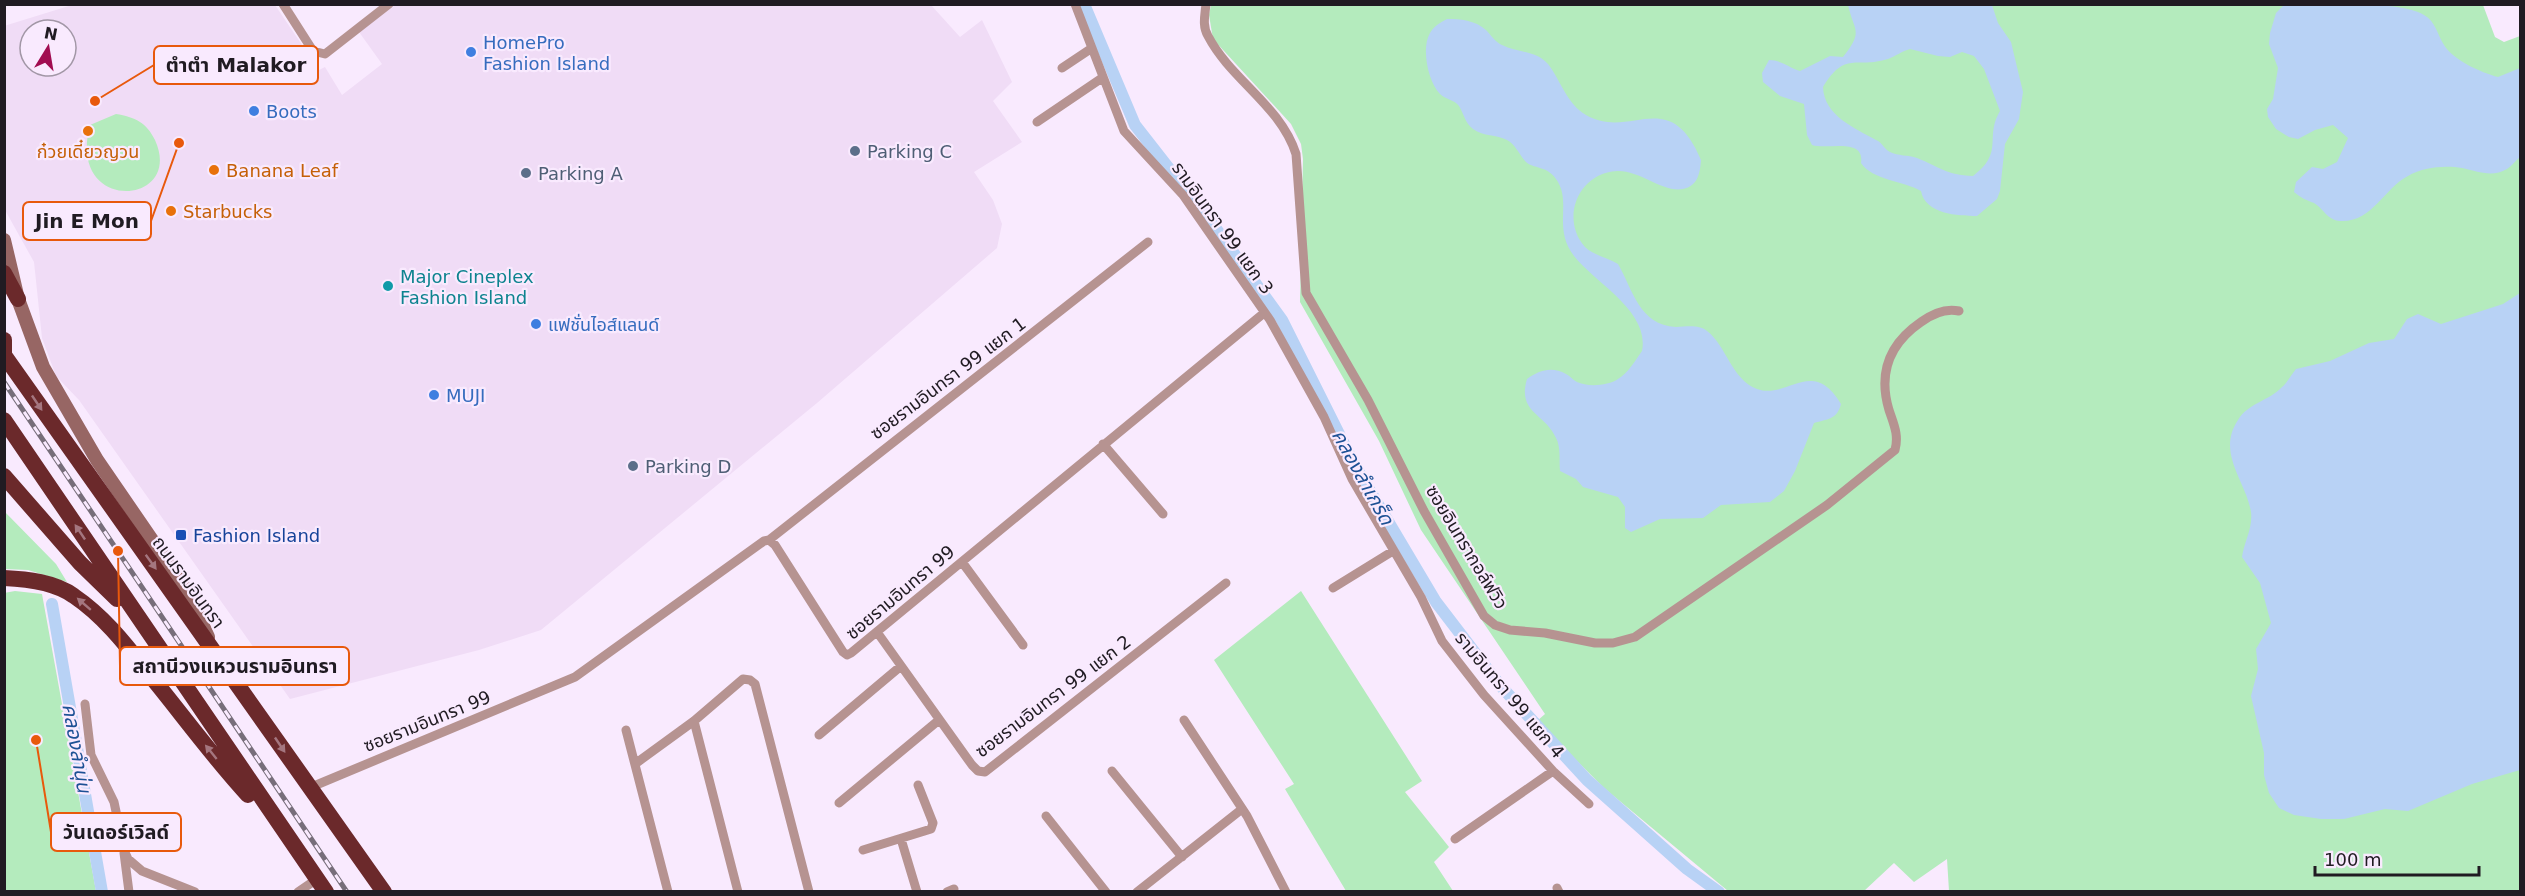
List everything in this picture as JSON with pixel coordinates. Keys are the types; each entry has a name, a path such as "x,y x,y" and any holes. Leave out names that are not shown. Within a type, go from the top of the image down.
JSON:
{"highway":[{"path":"4,273 18,298"},
{"path":"4,340 4,364"},
{"name":"ถนนรามอินทรา","path":"4,355 384,891"},
{"path":"4,420 291,843 322,885"},
{"path":"4,476 80,563 148,633"},
{"path":"4,578 25,579 59,588 89,608 120,637 225,769 291,843"}],"main road":[{"path":"4,240 18,298 42,367 120,494 187,591 211,645"}],"street":[{"path":"283,4 313,51 320,54 325,54 389,4"},
{"name":"รามอินทรา 99 แยก 3","path":"1076,4 1102,78 1124,131 1183,195 1264,313"},
{"name":"ซอยอินทรากอล์ฟวิว","path":"1206,4 1204,21 1207,35 1276,116 1292,140 1296,154 1306,293 1368,400 1424,511 1484,616 1495,625 1510,630 1613,643 1635,637 1652,626 1691,596 1827,505 1895,450 1898,438 1884,388 1884,373 1890,356 1912,328 1927,318 1949,309 1959,311"},
{"path":"1062,68 1092,48"},
{"path":"1037,122 1102,78"},
{"name":"ซอยรามอินทรา 99 แยก 1","path":"769,540 1148,242"},
{"name":"ซอยรามอินทรา 99","path":"309,788 575,677 769,540 781,554 847,655 1264,313"},
{"name":"รามอินทรา 99 แยก 4","path":"1264,313 1324,417 1352,479 1455,660 1553,771 1589,804"},
{"path":"1103,444 1163,514"},
{"path":"1333,588 1393,551"},
{"path":"962,562 1023,645"},
{"name":"ซอยรามอินทรา 99 แยก 2","path":"877,632 972,765 978,771 985,772 1226,583"},
{"path":"819,735 901,666"},
{"path":"636,764 694,721 743,680 750,680 754,684 809,891"},
{"path":"85,704 91,754 114,802 125,852 134,866 142,871 195,891"},
{"path":"839,803 939,720"},
{"path":"1184,720 1242,809 1286,891"},
{"path":"694,721 738,891"},
{"path":"626,730 668,891"},
{"path":"1112,771 1182,857"},
{"path":"1455,839 1553,771"},
{"path":"863,850 901,839 932,826 918,785"},
{"path":"1137,891 1242,809"},
{"path":"1046,816 1106,891"},
{"path":"901,839 917,891"},
{"path":"125,852 123,858 129,891"},
{"path":"298,891 322,885"}],"shaded area":[{"path":"72,5 275,5 319,70 325,67 342,95 382,64 359,32 394,5 931,5 960,37 982,20 1012,82 993,101 1022,142 974,172 993,200 1002,224 997,248 817,403 541,630 479,650 290,699 79,400 56,376 42,338 34,262 5,210 4,26 18,22 18,78 78,78 78,18 30,18"}],"green space":[{"path":"1211,5 2483,5 2495,37 2504,42 2520,36 2520,891 1949,891 1947,859 1914,882 1894,863 1864,891 1728,891 1604,788 1537,721 1545,714 1421,530 1379,441 1300,302 1303,159 1301,144 1291,124 1213,39 1209,15"},
{"path":"116,114 140,122 155,140 160,162 154,178 141,188 125,191 108,187 94,175 87,154 90,125"},
{"path":"4,511 56,564 67,582 28,570 5,569"},
{"path":"15,591 42,594 96,891 5,891 4,593"},
{"path":"1301,591 1422,781 1405,792 1449,847 1434,862 1453,891 1346,891 1285,789 1294,784 1214,660"}],"water":[{"path":"2357,4 2412,10 2428,18 2448,51 2468,65 2498,77 2520,68 2520,157 2507,169 2496,173 2449,167 2420,171 2400,181 2361,216 2351,220 2332,219 2317,205 2294,192 2296,182 2312,167 2323,169 2337,162 2348,138 2333,125 2315,130 2298,139 2289,137 2276,129 2268,117 2267,109 2273,99 2278,68 2269,44 2270,33 2276,13 2284,5"},
{"path":"1848,5 1992,5 1998,23 2011,42 2023,92 2019,119 2005,144 2000,191 1997,199 1977,216 1952,214 1935,209 1924,199 1921,191 1880,177 1866,169 1861,163 1861,155 1851,147 1812,145 1807,135 1804,104 1780,96 1763,82 1762,73 1769,60 1781,62 1800,71 1830,56 1843,57 1856,31","holes":["1910,49 1950,57 1962,52 1974,56 1984,69 2000,111 1988,160 1973,176 1949,172 1917,158 1890,152 1878,141 1842,120 1829,106 1825,97 1823,87 1838,68 1845,65 1877,62"]},
{"path":"1447,19 1477,24 1500,44 1543,59 1574,105 1586,115 1603,121 1618,122 1662,119 1676,125 1689,137 1701,160 1699,174 1692,185 1683,189 1675,189 1626,172 1603,174 1592,180 1577,199 1574,224 1585,247 1618,264 1633,295 1645,313 1653,320 1664,325 1696,327 1707,331 1714,337 1741,378 1757,389 1768,391 1810,381 1820,383 1830,390 1841,404 1834,416 1814,423 1795,471 1784,491 1770,502 1721,505 1703,518 1660,519 1631,532 1625,528 1625,507 1618,497 1583,487 1576,479 1560,471 1558,442 1551,430 1529,406 1525,390 1527,379 1541,371 1556,370 1586,385 1614,381 1628,370 1642,351 1642,337 1638,323 1630,310 1583,266 1568,246 1564,236 1562,191 1554,176 1550,172 1528,164 1507,140 1481,133 1470,127 1457,104 1442,96 1436,89 1427,65 1427,39 1438,24"},
{"path":"2520,293 2520,770 2472,784 2408,811 2385,809 2344,819 2321,819 2294,815 2279,808 2269,793 2264,775 2264,753 2251,696 2258,669 2256,649 2271,623 2260,583 2242,557 2251,524 2251,512 2231,455 2232,432 2242,414 2277,392 2296,369 2330,361 2369,343 2394,339 2407,319 2418,314 2441,324 2503,304"}],"waterway":[{"name":"คลองลำเกร็ด","path":"1084,4 1135,125 1217,230 1282,320 1354,464 1436,602 1498,683 1587,780 1687,869 1719,892"},
{"name":"คลองลำนุ่น","path":"52,604 102,892"}],"railway":[{"path":"4,382 347,892"}],"place":[{"name":"HomePro Fashion Island","path":"471,52"},
{"name":"ตำตำ Malakor","path":"95,101"},
{"name":"Boots","path":"254,111"},
{"name":"ก๋วยเดี๋ยวญวน","path":"88,131"},
{"name":"Jin E Mon","path":"179,143"},
{"name":"Parking C","path":"855,151"},
{"name":"Banana Leaf","path":"214,170"},
{"name":"Parking A","path":"526,173"},
{"name":"Starbucks","path":"171,211"},
{"name":"Major Cineplex Fashion Island","path":"388,286"},
{"name":"แฟชั่นไอส์แลนด์","path":"536,324"},
{"name":"MUJI","path":"434,395"},
{"name":"Parking D","path":"633,466"},
{"name":"Fashion Island","path":"181,535"},
{"name":"สถานีวงแหวนรามอินทรา","path":"118,551"},
{"name":"วันเดอร์เวิลด์","path":"36,740"}]}
